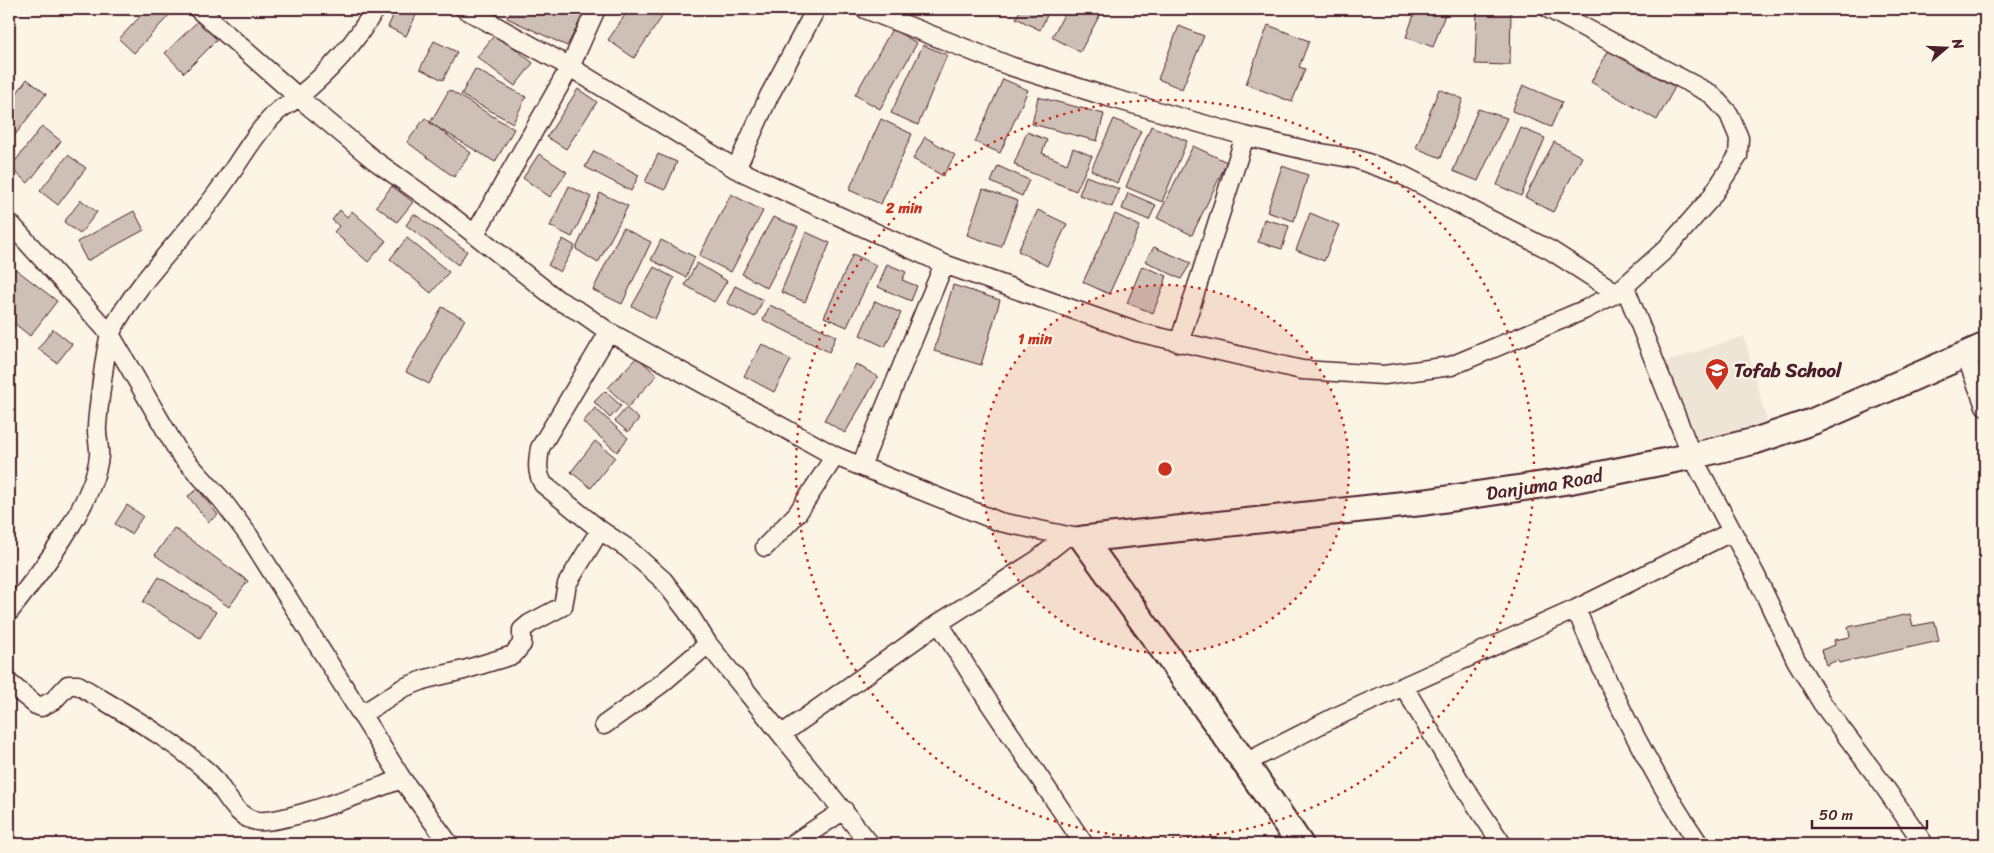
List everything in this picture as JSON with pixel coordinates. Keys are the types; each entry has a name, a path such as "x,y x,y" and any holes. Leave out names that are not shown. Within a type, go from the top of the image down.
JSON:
{"street":[{"path":"198,9 298,98 374,160 475,234 558,300 582,313 609,332 835,456 1000,522 1075,538 1245,763 1300,844"},
{"path":"9,612 58,545 83,504 96,469 99,457 97,427 110,334 145,281 215,196 250,143 278,111 298,98 344,52 364,27 375,9"},
{"path":"465,9 570,67 736,169 944,264 1136,332 1178,343 1302,370 1384,375 1451,366 1584,310 1621,290 1666,249 1710,199 1738,156 1739,138 1729,114 1711,94 1549,9"},
{"path":"475,234 570,67 596,9"},
{"path":"736,169 769,96 816,9"},
{"path":"865,9 1010,66 1108,97 1245,136 1356,159 1402,175 1550,250 1621,290 1692,456 1756,576 1796,660 1822,703 1924,844"},
{"path":"1178,343 1245,136"},
{"path":"9,222 110,334 179,452 222,500 249,536 402,779 449,844"},
{"path":"861,466 944,264"},
{"path":"609,332 540,448 537,465 538,475 543,484 600,530 627,548 663,580 687,611 708,644 870,844"},
{"path":"1976,351 1985,406"},
{"name":"Danjuma Road","path":"1075,538 1426,502 1568,481 1692,456 1755,441 1814,421 1976,351"},
{"path":"765,547 797,514 835,456"},
{"path":"361,715 402,688 426,679 513,655 522,644 522,630 529,624 562,606 567,584 600,530"},
{"path":"1245,763 1334,718 1576,609 1731,532"},
{"path":"782,734 939,623 1075,538"},
{"path":"1576,609 1625,718 1666,796 1699,844"},
{"path":"939,623 986,698 1084,844"},
{"path":"604,725 661,684 708,644"},
{"path":"9,683 36,705 41,706 54,700 68,685 78,685 153,731 202,767 211,775 242,814 254,821 288,817 402,779"},
{"path":"1404,687 1460,781 1502,844"},
{"path":"793,844 844,810"}],"shaded area":[{"name":"Tofab School","path":"1744,336 1767,421 1692,444 1666,362"}],"building":[{"path":"147,9 175,9 134,53 119,39"},
{"path":"396,9 419,9 406,36 388,27"},
{"path":"512,9 566,9 582,17 567,46 507,18"},
{"path":"629,9 651,9 662,17 634,58 608,40"},
{"path":"733,9 744,9 736,13"},
{"path":"1021,9 1050,9 1040,30 1016,18"},
{"path":"1067,9 1103,9 1080,52 1052,37"},
{"path":"1196,9 1230,9 1229,14"},
{"path":"1237,9 1268,9 1268,14 1237,12"},
{"path":"1416,9 1447,9 1433,47 1406,37"},
{"path":"1477,9 1511,9 1510,65 1475,64"},
{"path":"199,20 218,39 184,73 165,53"},
{"path":"1268,25 1309,41 1299,67 1305,69 1292,102 1246,84"},
{"path":"1179,26 1204,36 1182,89 1158,79"},
{"path":"892,29 917,43 880,109 855,95"},
{"path":"496,33 533,63 515,86 477,57"},
{"path":"434,41 457,52 443,80 420,69"},
{"path":"923,45 947,55 918,125 891,113"},
{"path":"1609,50 1675,87 1657,120 1591,82"},
{"path":"475,69 526,97 513,123 461,95"},
{"path":"27,79 46,94 9,143 9,104"},
{"path":"1003,79 1028,90 1000,153 975,142"},
{"path":"1523,85 1562,102 1551,127 1512,111"},
{"path":"578,89 597,102 566,149 547,137"},
{"path":"1439,89 1463,99 1441,158 1416,148"},
{"path":"449,90 514,129 495,162 430,123"},
{"path":"1038,97 1104,114 1097,141 1032,124"},
{"path":"1478,109 1507,118 1478,181 1453,171"},
{"path":"425,118 471,153 454,177 407,142"},
{"path":"881,119 912,134 881,204 849,190"},
{"path":"1114,119 1141,131 1117,183 1091,170"},
{"path":"42,126 61,141 28,183 10,168"},
{"path":"1151,126 1187,141 1162,202 1126,187"},
{"path":"1521,128 1545,138 1521,196 1497,185"},
{"path":"1027,132 1047,140 1042,153 1067,164 1073,148 1092,156 1076,191 1017,167 1018,165 1014,164"},
{"path":"925,137 955,155 943,176 913,159"},
{"path":"1554,142 1582,157 1553,212 1525,197"},
{"path":"1193,146 1227,162 1192,235 1157,218"},
{"path":"594,151 639,175 631,191 585,167"},
{"path":"539,154 567,172 550,197 523,178"},
{"path":"658,154 677,162 665,190 645,182"},
{"path":"68,155 86,168 58,205 40,191"},
{"path":"998,166 1029,180 1022,196 991,182"},
{"path":"1282,166 1308,175 1294,221 1267,212"},
{"path":"1086,176 1119,189 1112,207 1079,195"},
{"path":"392,186 413,202 397,222 376,206"},
{"path":"569,186 591,197 572,237 550,226"},
{"path":"983,189 1018,201 1001,247 967,235"},
{"path":"600,193 628,206 598,263 576,249"},
{"path":"1128,193 1156,205 1149,220 1122,209"},
{"path":"731,194 763,211 731,272 699,256"},
{"path":"81,200 97,212 80,234 64,222"},
{"path":"340,210 347,217 352,211 386,241 368,262 334,232 339,226 332,220"},
{"path":"1038,210 1067,224 1047,266 1018,251"},
{"path":"134,211 144,230 87,261 77,242"},
{"path":"1310,213 1339,225 1324,261 1296,250"},
{"path":"414,214 467,251 458,265 406,225"},
{"path":"1115,214 1140,226 1109,294 1083,282"},
{"path":"773,217 798,227 767,288 742,274"},
{"path":"1264,219 1289,226 1282,249 1258,242"},
{"path":"623,228 651,242 622,304 593,290"},
{"path":"806,232 830,243 805,302 781,292"},
{"path":"407,238 449,272 431,293 390,259"},
{"path":"563,239 575,246 560,272 548,265"},
{"path":"661,240 695,257 686,277 651,260"},
{"path":"1154,247 1191,263 1181,279 1145,261"},
{"path":"853,254 876,265 847,327 824,317"},
{"path":"697,263 727,281 714,302 685,285"},
{"path":"9,264 57,301 30,336 9,319"},
{"path":"887,264 906,272 902,280 917,286 911,301 878,287"},
{"path":"1142,266 1167,276 1153,313 1127,303"},
{"path":"654,267 674,278 655,319 632,306"},
{"path":"953,285 1000,300 981,365 934,351"},
{"path":"735,286 763,300 755,317 727,303"},
{"path":"875,301 901,313 885,347 860,335"},
{"path":"770,305 836,336 829,352 763,320"},
{"path":"442,307 465,319 429,384 406,372"},
{"path":"53,329 72,344 57,363 38,349"},
{"path":"762,344 791,360 774,392 744,376"},
{"path":"637,357 657,375 628,407 608,388"},
{"path":"856,364 878,377 845,433 824,420"},
{"path":"605,391 621,406 610,418 594,402"},
{"path":"595,408 628,438 617,452 583,422"},
{"path":"626,408 639,419 628,432 615,421"},
{"path":"595,441 615,457 591,488 571,472"},
{"path":"198,489 218,515 208,522 188,496"},
{"path":"127,505 143,516 131,534 115,524"},
{"path":"174,528 248,581 229,607 155,555"},
{"path":"159,577 216,612 200,638 143,602"},
{"path":"1910,614 1913,626 1935,622 1939,641 1839,663 1838,660 1826,665 1821,650 1835,645 1834,640 1850,637 1848,627"}],"place":[{"name":"Tofab School","path":"1717,391"}]}
